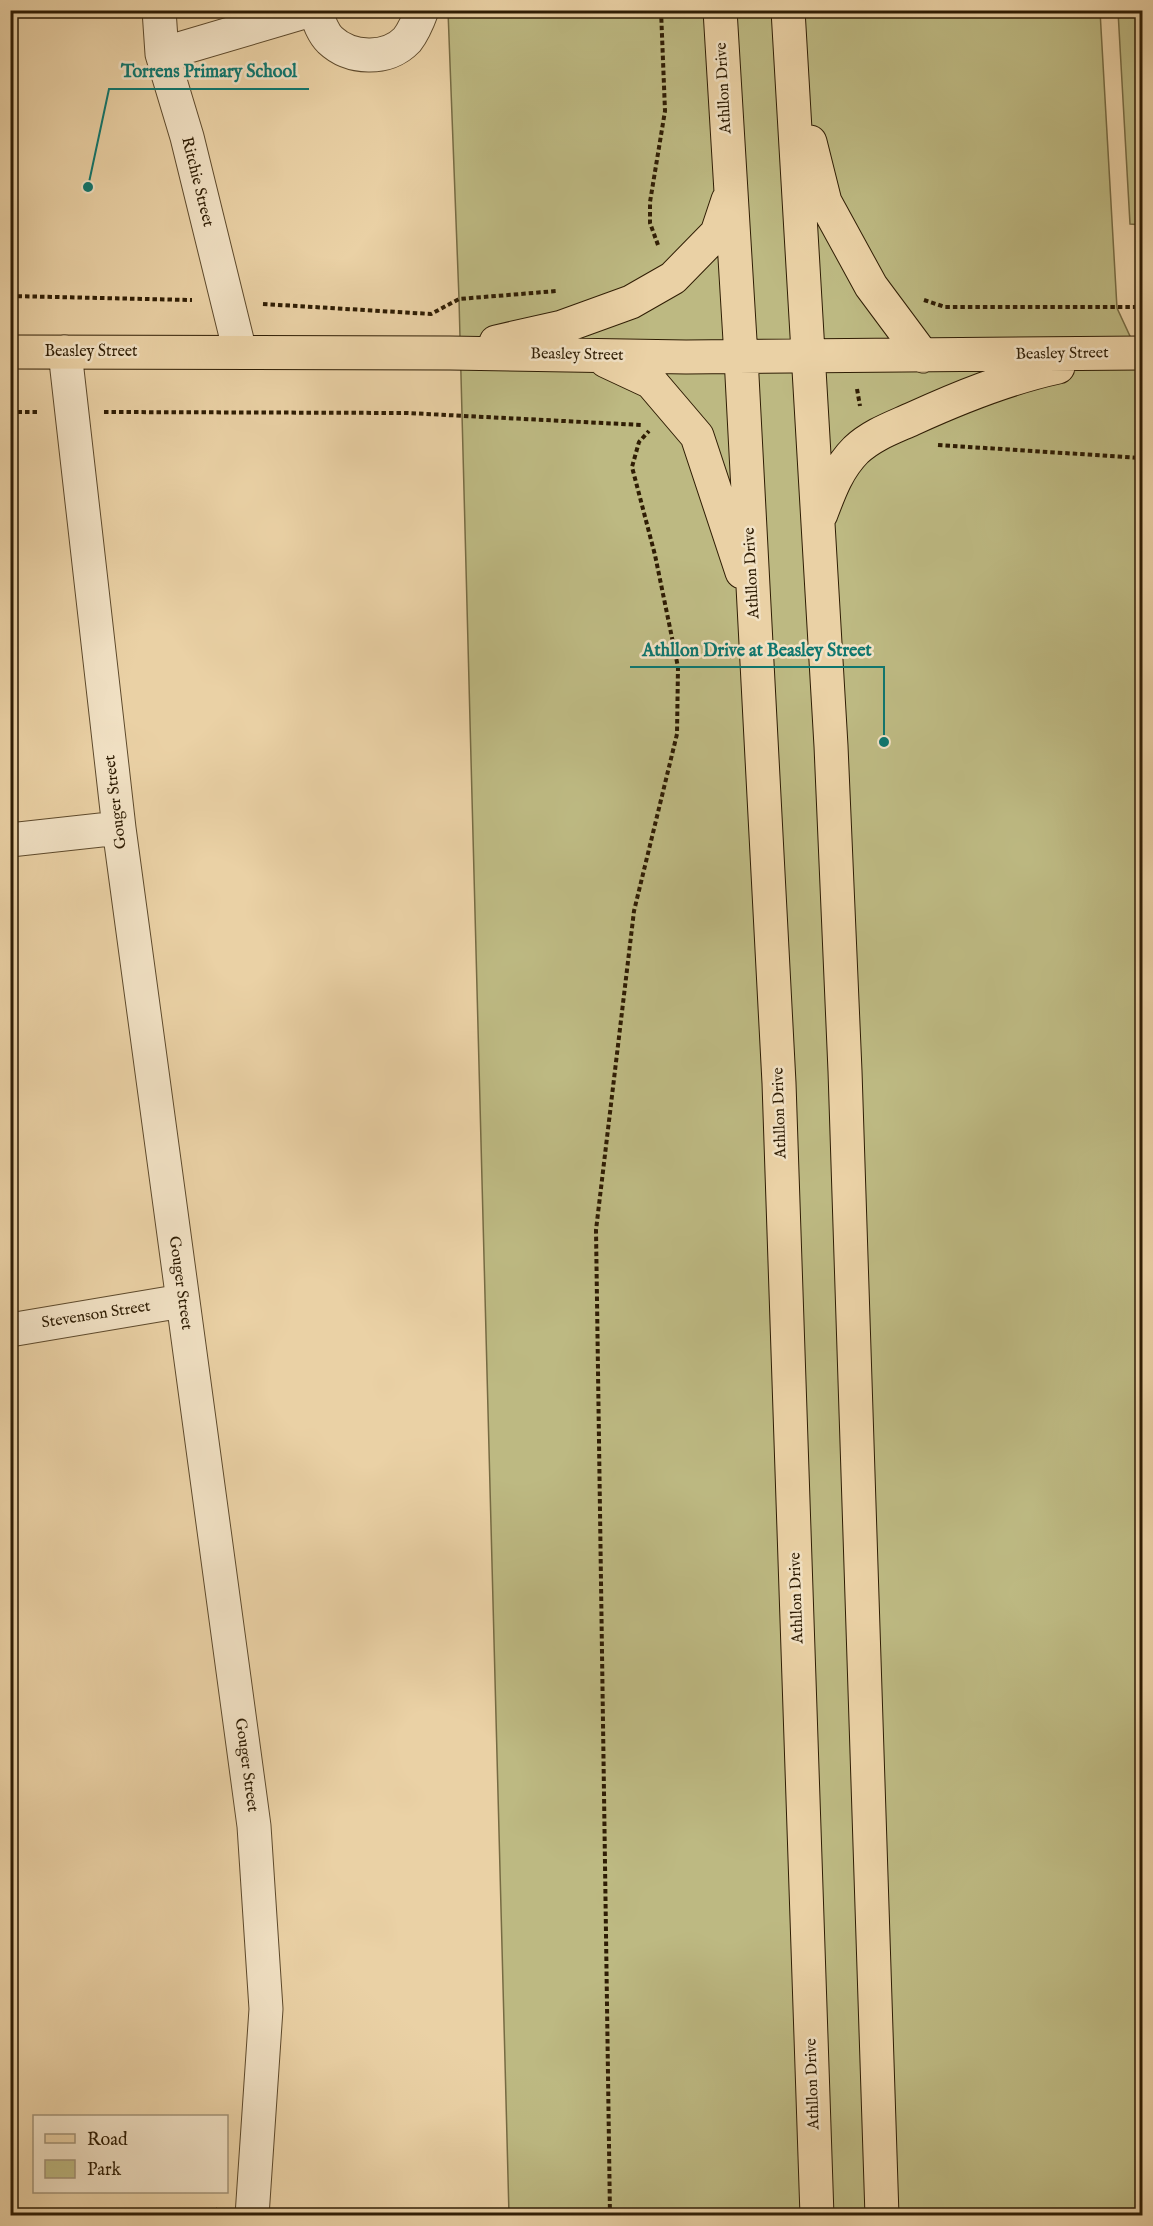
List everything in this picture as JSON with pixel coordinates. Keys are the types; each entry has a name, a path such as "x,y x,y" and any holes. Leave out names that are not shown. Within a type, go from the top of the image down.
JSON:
{"main road":[{"name":"Athllon Drive","path":"720,10 741,357 779,1083 817,2216"},
{"path":"788,10 831,757 845,1082 882,2216"},
{"path":"792,73 825,202 871,286 923,356"},
{"path":"450,353 562,327 639,297 673,278 717,233 730,192"},
{"name":"Beasley Street","path":"10,352 450,353 741,357 1134,353"},
{"path":"818,522 835,478 856,450 876,435 965,394 1025,374 1134,353"},
{"path":"597,356 651,382 696,436 754,604"}],"street":[{"name":"Ritchie Street","path":"159,10 162,54 186,137 240,352"},
{"path":"162,54 313,10 330,39 343,49 359,55 376,55 392,50 406,41 416,27 422,10"},
{"name":"Gouger Street","path":"65,352 119,828 254,1826 267,2008 252,2216"},
{"path":"10,840 119,828"},
{"name":"Stevenson Street","path":"10,1330 182,1301"}],"path":[{"path":"661,10 665,111 650,223 662,255"},
{"path":"10,296 194,300 431,314 459,299 561,290"},
{"path":"917,293 924,299 945,307 1143,307"},
{"path":"10,412 407,413 654,425 639,442 632,467 655,555 678,667 677,734 634,911 596,1230 610,2216"},
{"path":"930,445 1143,458"}],"green space":[{"path":"448,11 1100,11 1117,308 1142,362 1142,2215 509,2215 459,299"},
{"path":"1118,11 1142,11 1142,225 1130,224"}],"place":[{"name":"Torrens Primary School","path":"88,187"},
{"name":"Athllon Drive at Beasley Street","path":"884,742"}]}
